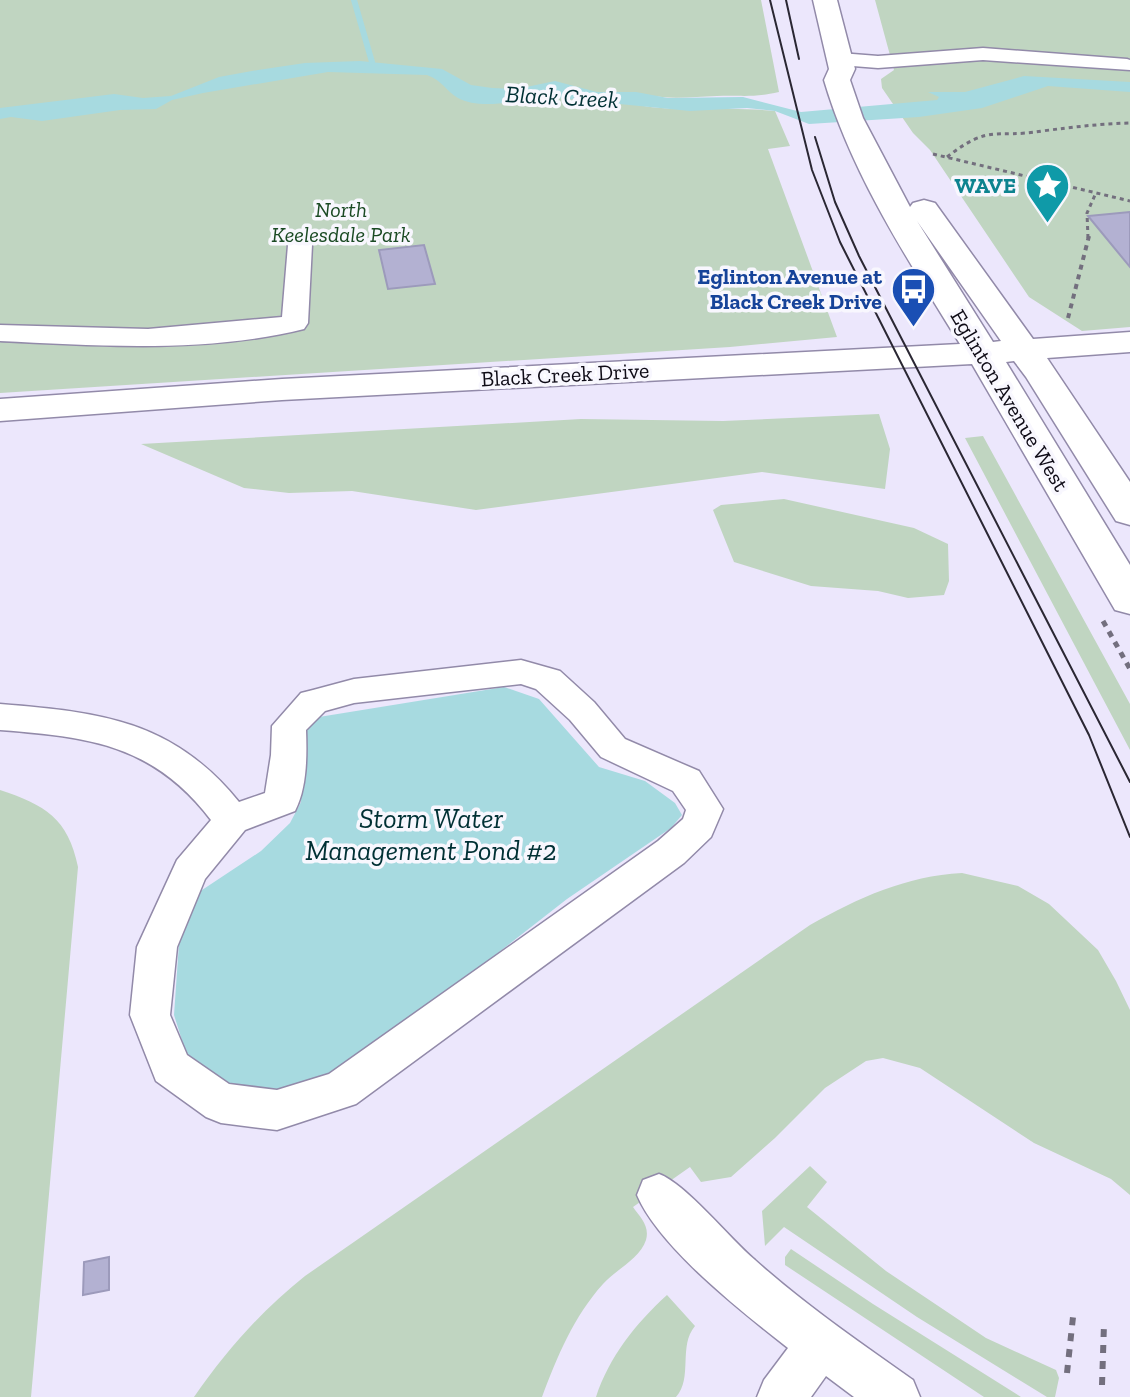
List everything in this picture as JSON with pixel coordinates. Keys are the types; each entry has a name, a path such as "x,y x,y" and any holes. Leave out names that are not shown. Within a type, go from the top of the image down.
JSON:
{"main road":[{"name":"Eglinton Avenue West","path":"825,0 841,64 837,80 853,98 912,241 992,367 1130,600"},
{"name":"Eglinton Avenue West","path":"871,138 1033,364 1130,512"},
{"name":"Black Creek Drive","path":"1033,364 1130,342"},
{"name":"Black Creek Drive","path":"0,437 1033,364 1130,371"},
{"name":"Black Creek Drive","path":"0,410 202,392 992,367"}],"street":[{"path":"841,64 983,54 1127,62"},
{"path":"0,333 122,338 247,331 295,323 300,245"},
{"path":"521,672 548,680 582,711 613,748 686,781 705,809 698,827 671,852 341,1090 277,1110 221,1103 171,1068 150,1015 157,947 190,871 232,820 282,801 289,755 289,726 313,702 354,691 521,672"},
{"path":"0,717 119,731 180,761 212,791 232,820"},
{"path":"659,1195 693,1237 820,1344 896,1397"},
{"path":"781,1397 820,1344"}],"path":[{"path":"947,157 970,139 992,132 1039,132 1077,124 1130,123"},
{"path":"933,154 1130,201"},
{"path":"1068,318 1089,235 1087,213 1095,194"},
{"path":"1067,1373 1073,1317"},
{"path":"1102,1385 1104,1324"}],"green space":[{"name":"North Keelesdale Park","path":"0,0 761,0 779,92 755,96 679,98 642,94 637,105 672,109 775,111 790,146 768,149 837,337 730,347 0,393"},
{"path":"875,0 1130,0 1130,327 1082,331 1029,297 930,150 913,133 882,88 881,79 894,70"},
{"path":"879,414 890,449 885,489 762,472 476,510 352,491 289,493 244,488 141,444 581,419 723,421"},
{"path":"983,436 1130,704 1130,750 965,438"},
{"path":"784,499 914,528 948,544 949,581 944,595 908,598 878,591 811,586 734,562 713,510 721,505"},
{"path":"0,790 30,801 52,816 68,836 78,867 31,1397 0,1397"},
{"path":"962,873 1018,886 1049,904 1098,950 1116,981 1130,1010 1130,1195 1111,1179 1034,1143 920,1068 883,1058 866,1061 825,1088 731,1177 701,1182 690,1167 633,1207 647,1230 643,1247 603,1284 583,1310 560,1352 542,1397 194,1397 245,1332 305,1276 810,925 883,890 921,879"},
{"path":"810,1166 827,1182 807,1207 886,1271 986,1338 1056,1370 1059,1378 1055,1397 1047,1397 917,1317 784,1227 765,1246 762,1211"},
{"path":"791,1249 1021,1397 984,1397 785,1265 785,1257"},
{"path":"667,1295 695,1326 687,1343 684,1381 676,1397 596,1397 608,1368 625,1342"}],"water":[{"name":"Black Creek","path":"360,61 442,69 471,85 492,88 517,89 555,81 597,92 636,92 668,98 743,97 801,112 937,100 939,97 928,92 965,92 1024,76 1130,82 1130,92 1048,86 982,108 919,117 809,124 775,111 747,108 690,111 549,97 479,104 458,98 427,75 328,72 203,93 172,100 156,109 120,110 42,121 11,117 0,119 0,108 114,94 143,98 171,96 219,77 305,63"},
{"name":"Storm Water Management Pond #2","path":"504,687 539,699 599,767 645,781 675,803 682,815 671,828 567,899 368,1054 296,1098 222,1086 187,1056 174,1015 181,915 196,894 261,851 290,823 301,802 299,732 319,717"}],"building":[{"path":"1130,212 1130,267 1088,216"},
{"path":"424,245 435,284 388,289 379,250"},
{"path":"109,1257 109,1290 83,1295 84,1262"}],"waterway":[{"path":"354,0 372,62"}],"tram line":[{"path":"770,0 812,170 840,242 1089,735 1130,837"},
{"path":"786,0 799,59"},
{"path":"815,137 835,202 859,256 1130,782"}],"place":[{"name":"WAVE","path":"1047,224"},
{"name":"Eglinton Avenue at Black Creek Drive","path":"913,328"}]}
